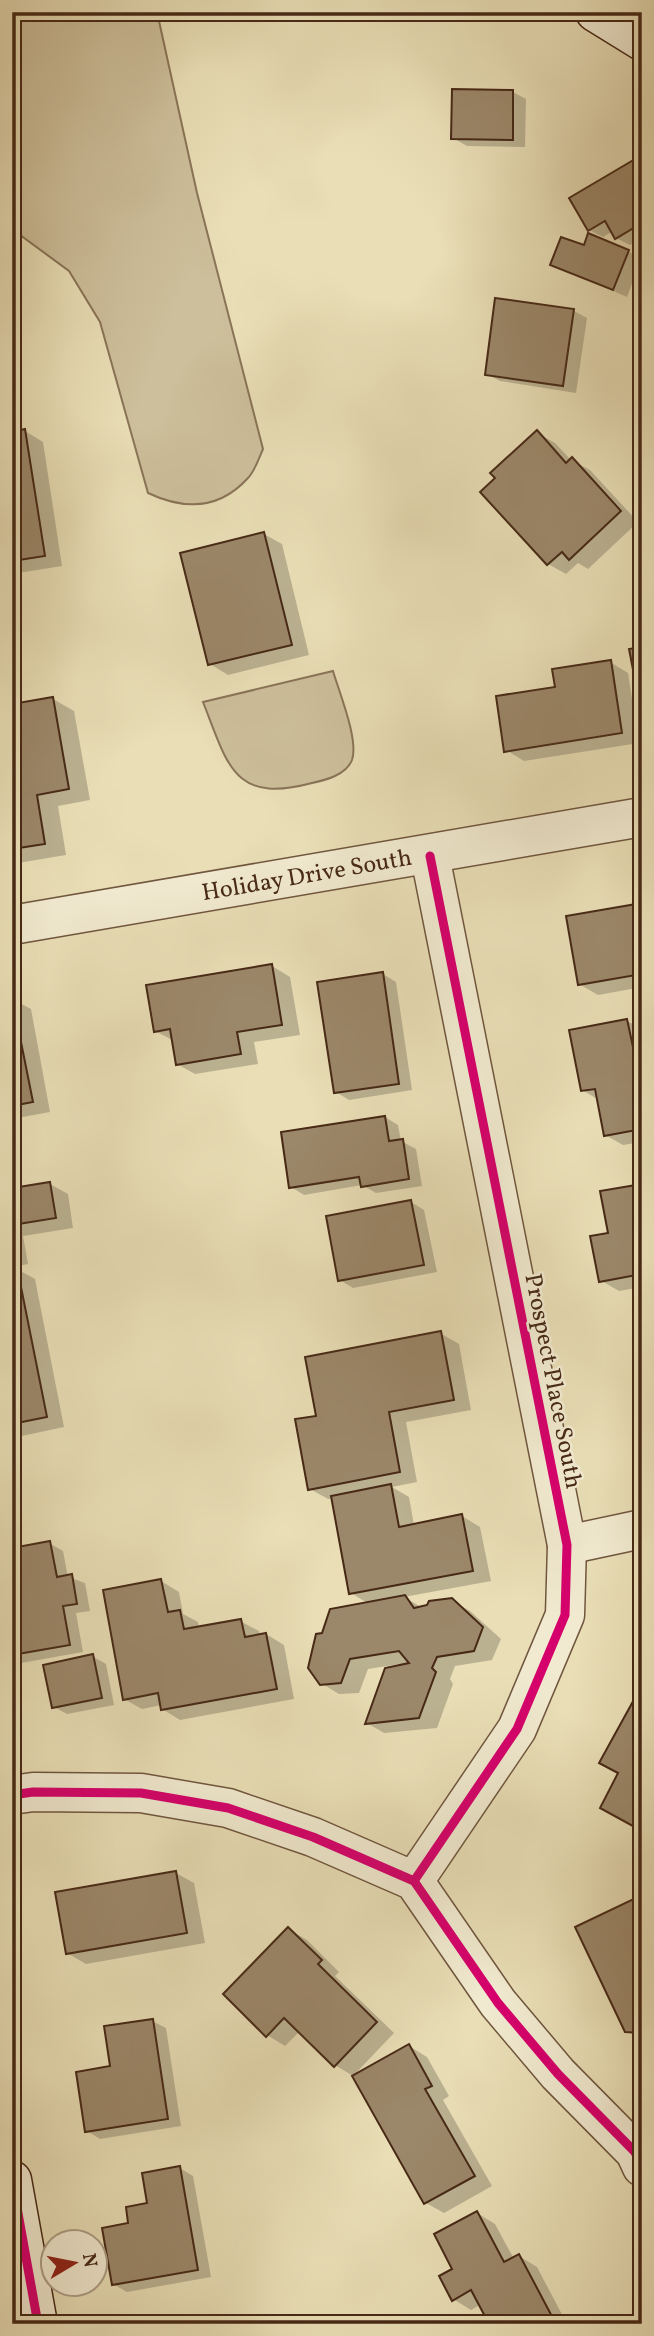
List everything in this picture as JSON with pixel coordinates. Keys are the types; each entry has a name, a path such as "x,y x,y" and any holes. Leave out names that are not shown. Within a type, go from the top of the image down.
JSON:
{"street":[{"path":"595,12 642,41"},
{"name":"Holiday Drive South","path":"12,925 430,856 642,817"},
{"name":"Prospect Place South","path":"414,1881 517,1729 565,1615 567,1545 430,856"},
{"path":"567,1545 642,1529"},
{"path":"12,1795 33,1792 141,1793 228,1808 313,1838 414,1881 498,2003 558,2074 639,2157"},
{"path":"12,2179 38,2324"}],"shaded area":[{"path":"12,12 157,12 197,193 263,449 250,475 237,489 225,496 201,504 188,504 161,499 148,493 100,322 69,271 12,229"},
{"path":"333,671 353,741 352,760 345,770 323,780 286,788 265,788 249,783 237,774 219,744 203,702"}],"building":[{"path":"452,89 513,90 513,140 451,139"},
{"path":"642,155 642,223 615,239 605,221 588,231 569,198"},
{"path":"588,233 629,250 613,290 550,265 561,237 584,245"},
{"path":"495,298 574,309 563,386 485,375"},
{"path":"25,429 45,556 12,561 12,432"},
{"path":"537,430 566,463 572,457 621,511 569,560 562,552 547,565 480,492 495,478 490,473"},
{"path":"264,532 292,645 208,665 180,553"},
{"path":"642,647 642,716 629,649"},
{"path":"611,660 622,733 504,752 496,696 555,687 552,669"},
{"path":"53,697 69,789 37,795 45,844 12,849 12,704"},
{"path":"642,903 642,974 578,985 566,916"},
{"path":"272,964 282,1025 237,1032 241,1054 176,1065 170,1029 154,1032 146,985"},
{"path":"383,972 399,1084 334,1093 317,982"},
{"path":"12,997 33,1102 12,1106"},
{"path":"627,1019 639,1075 642,1075 642,1129 604,1136 595,1089 581,1091 569,1030"},
{"path":"385,1116 389,1141 403,1139 409,1179 361,1187 359,1177 289,1188 281,1132"},
{"path":"50,1182 56,1218 12,1225 12,1188"},
{"path":"642,1184 642,1274 599,1282 590,1236 608,1233 600,1191"},
{"path":"411,1200 424,1265 338,1281 326,1216"},
{"path":"17,1267 47,1417 12,1424 12,1268"},
{"path":"441,1331 454,1400 389,1412 400,1472 308,1490 295,1419 316,1416 305,1357"},
{"path":"391,1484 399,1527 462,1514 473,1571 349,1594 331,1496"},
{"path":"50,1541 57,1577 72,1574 77,1604 63,1606 70,1645 12,1655 12,1548"},
{"path":"161,1579 168,1612 180,1610 184,1629 241,1619 245,1637 266,1633 277,1689 161,1710 158,1693 123,1700 103,1590"},
{"path":"405,1595 414,1608 427,1605 429,1601 452,1598 483,1627 474,1651 437,1657 432,1668 436,1672 419,1718 365,1724 385,1668 409,1663 399,1651 350,1659 341,1683 320,1685 308,1668 316,1634 322,1633 330,1609"},
{"path":"93,1654 102,1698 52,1708 43,1665"},
{"path":"642,1685 642,1831 600,1808 618,1773 599,1763"},
{"path":"176,1871 187,1933 66,1954 55,1892"},
{"path":"642,1895 642,2033 625,2032 575,1927"},
{"path":"288,1927 322,1960 318,1964 377,2022 334,2067 284,2018 266,2037 223,1994"},
{"path":"153,2019 168,2119 85,2132 76,2072 110,2066 104,2026"},
{"path":"409,2044 432,2086 425,2089 475,2176 424,2204 352,2076"},
{"path":"180,2166 198,2270 112,2285 108,2262 108,2228 102,2228 128,2223 126,2207 147,2203 142,2173"},
{"path":"477,2211 504,2262 519,2254 556,2324 489,2324 471,2290 452,2301 439,2276 452,2269 434,2234"}],"cycle path":[{"path":"414,1881 517,1729 565,1615 567,1545 430,856"},
{"path":"12,1795 33,1792 141,1793 228,1808 313,1837 414,1881 498,2003 558,2074 635,2152 642,2167"},
{"path":"12,2180 38,2324"}]}
